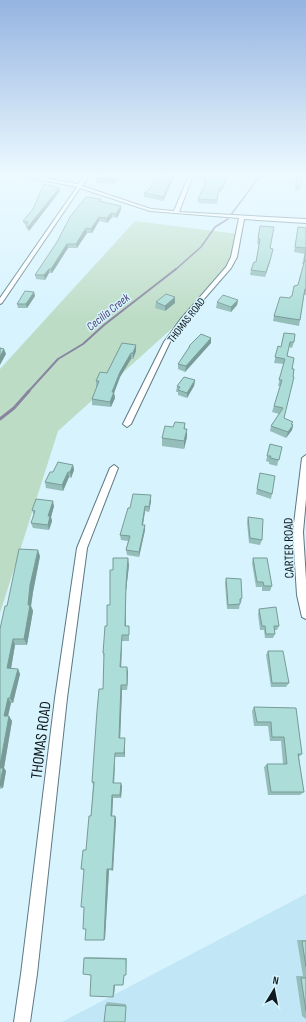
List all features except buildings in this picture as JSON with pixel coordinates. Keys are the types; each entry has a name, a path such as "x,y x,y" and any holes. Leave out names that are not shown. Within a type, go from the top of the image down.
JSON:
{"street":[{"path":"0,302 54,223"},
{"name":"THOMAS ROAD","path":"127,424 167,342 182,321 228,268 234,257 241,223"},
{"name":"CARTER ROAD","path":"306,458 298,532 302,595 306,614"},
{"name":"THOMAS ROAD","path":"22,1022 29,974 61,698 82,548 114,468"}],"shaded area":[{"path":"306,894 306,1022 62,1022"}],"green space":[{"path":"133,223 148,223 238,234 230,266 198,305 58,431 0,613 0,369"}],"waterway":[{"name":"Cecilia Creek","path":"175,270 201,247 215,227 222,223"},
{"name":"Cecilia Creek","path":"28,392 58,359 83,344 104,325 176,269"},
{"name":"Cecilia Creek","path":"0,419 14,408 29,391"}]}
